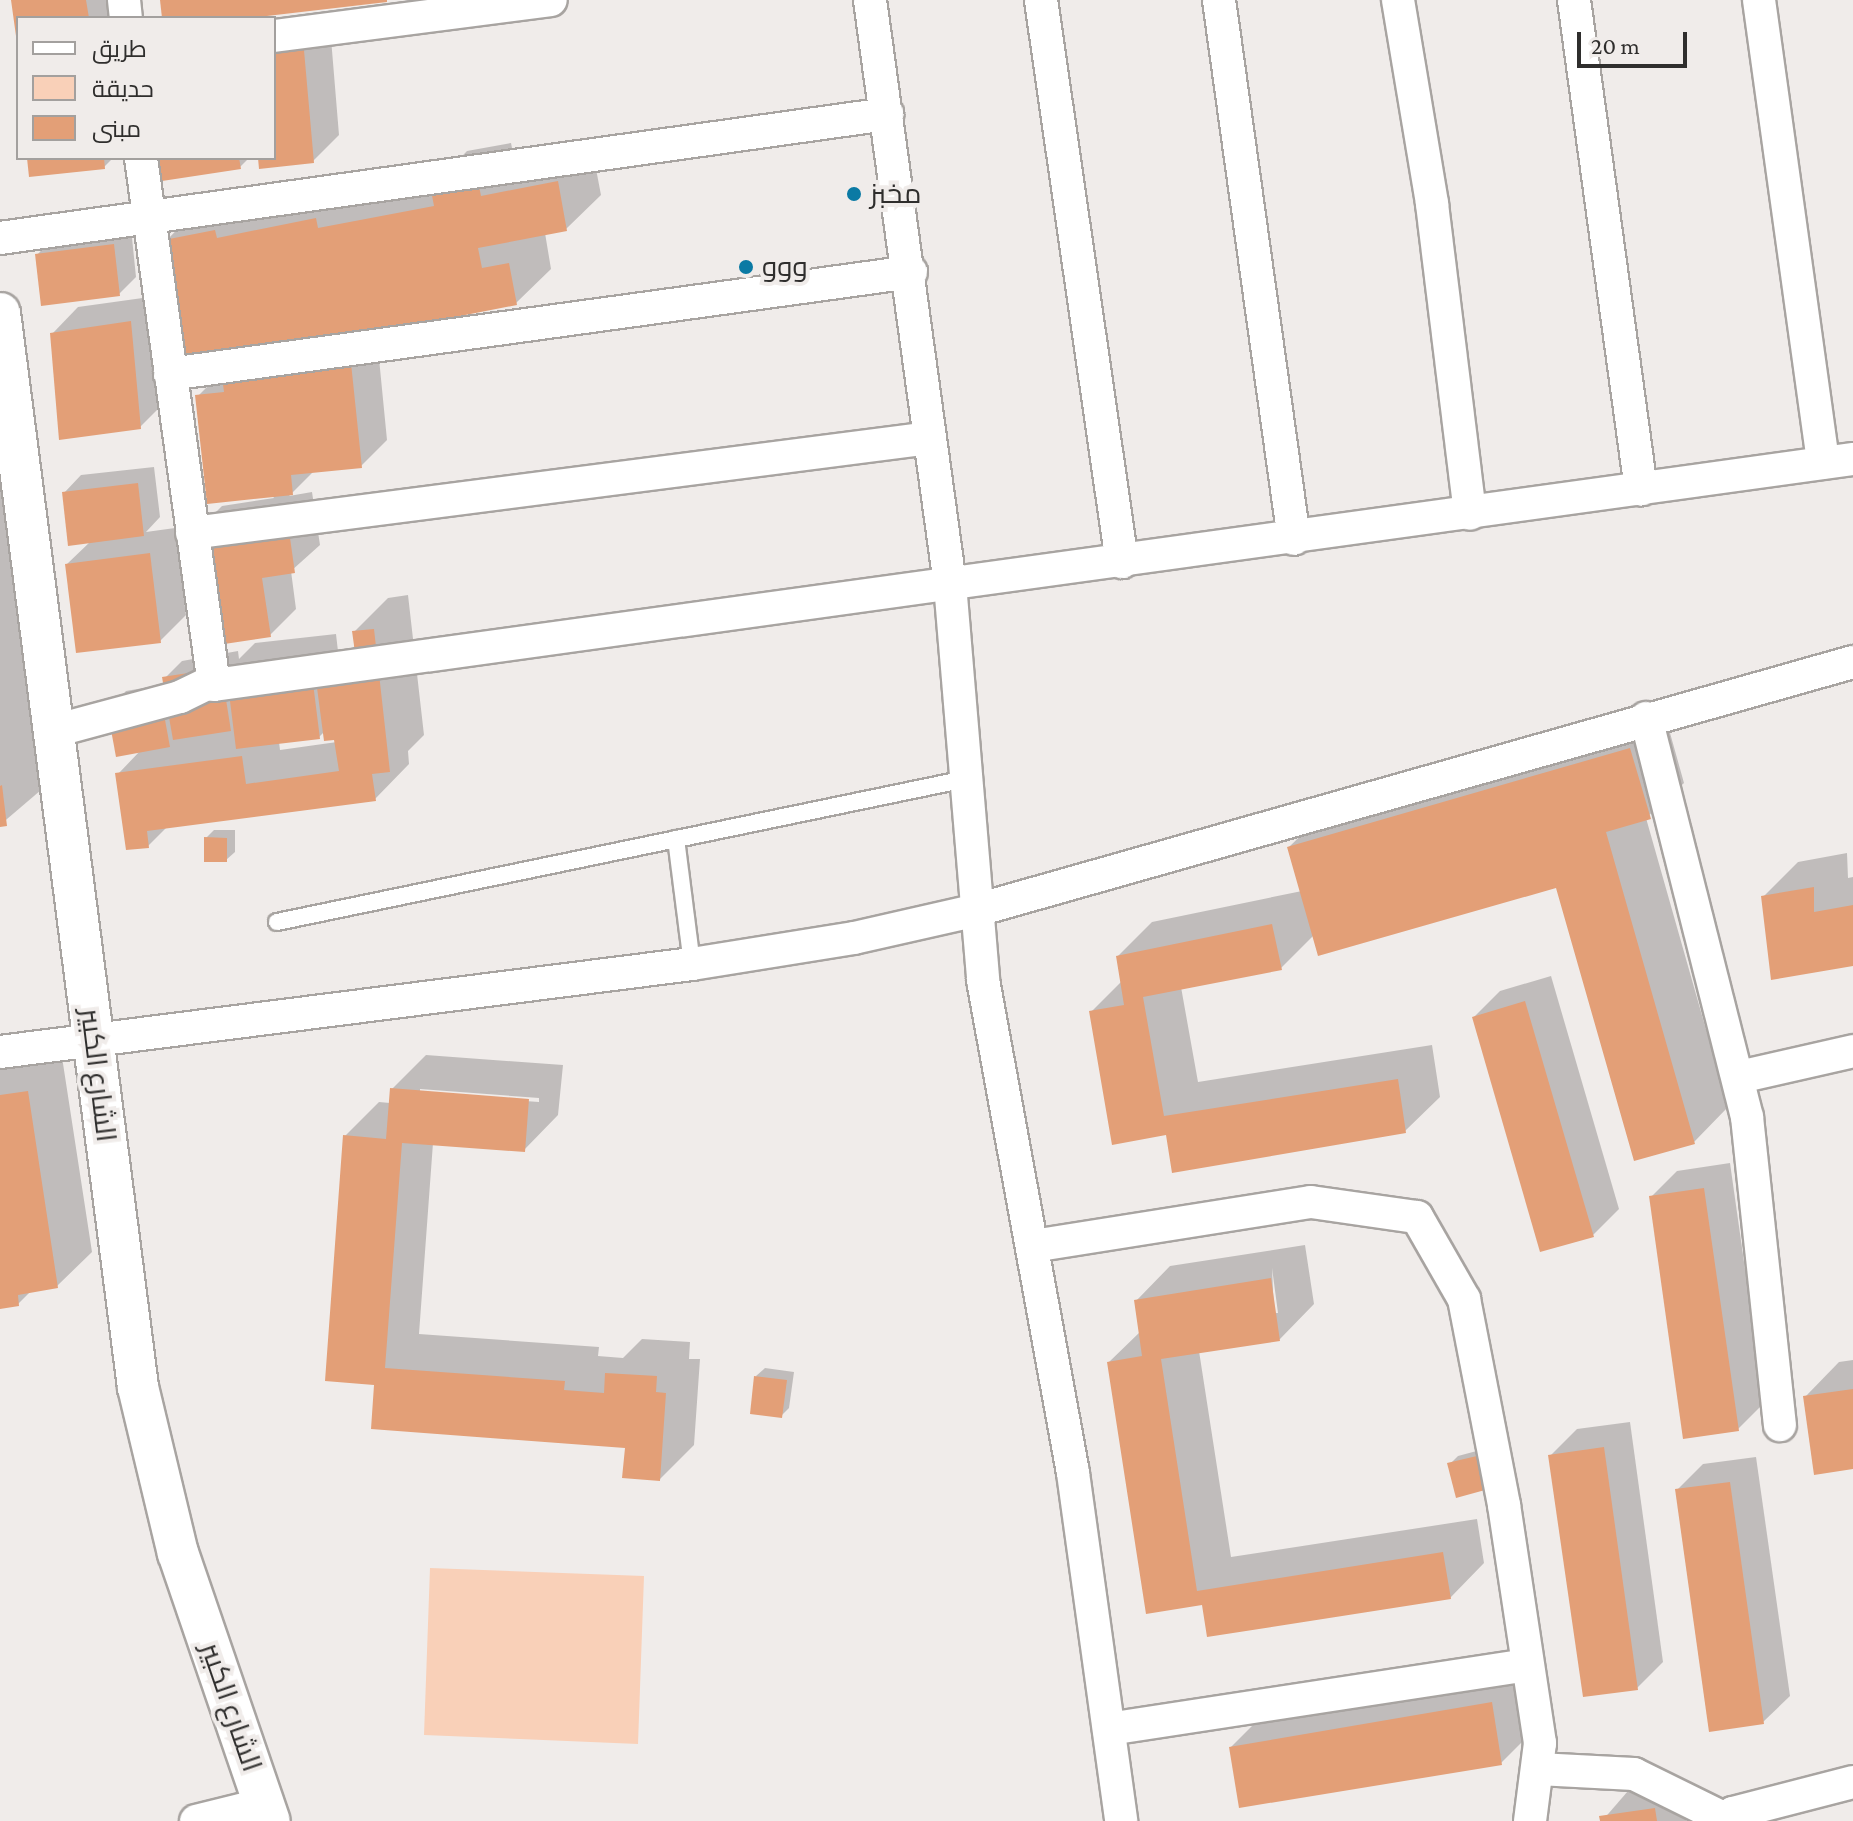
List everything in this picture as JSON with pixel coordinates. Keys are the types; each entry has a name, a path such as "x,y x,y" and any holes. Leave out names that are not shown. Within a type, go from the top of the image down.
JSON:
{"street":[{"path":"276,36 551,0"},
{"path":"870,0 911,272 929,438 950,584 977,910 993,1047 1033,1246 1073,1473 1121,1821"},
{"path":"1041,0 1122,562"},
{"path":"1219,0 1294,539"},
{"path":"1398,0 1432,204 1470,514"},
{"path":"1574,0 1641,489"},
{"path":"54,731 180,697 211,682 235,683 1294,539 1838,461 1759,0"},
{"path":"0,238 887,114"},
{"path":"141,160 211,682"},
{"path":"170,374 911,272"},
{"name":"الشارع الكبير","path":"0,313 138,1387 178,1553 267,1813"},
{"path":"192,533 929,438"},
{"path":"0,1052 692,964 854,938 977,910 1646,718 1853,662"},
{"path":"1646,718 1739,1077 1780,1425"},
{"path":"1739,1077 1853,1051"},
{"path":"1033,1246 1311,1202 1417,1217 1464,1299 1540,1743 1530,1821"},
{"path":"1109,1729 1527,1665"},
{"path":"1538,1769 1634,1774 1725,1820 1853,1782"},
{"path":"196,1821 267,1813"}],"lane":[{"path":"277,922 966,779"},
{"path":"676,839 692,964"}],"green space":[{"path":"430,1568 644,1576 638,1744 424,1735"}],"building":[{"path":"11,0 86,0 89,16 16,16 16,36"},
{"path":"160,0 387,0 266,16 162,16"},
{"path":"303,39 314,163 259,169 258,160 276,160 276,43"},
{"path":"27,160 104,160 105,169 29,177"},
{"path":"158,160 239,160 241,169 162,181"},
{"path":"477,176 481,196 558,181 567,231 478,248 482,268 509,263 517,305 183,370 164,240 215,230 217,238 316,218 318,228 434,206 430,185"},
{"path":"114,244 120,296 41,306 35,254"},
{"path":"131,321 141,429 59,440 50,333"},
{"path":"351,363 362,468 291,475 293,495 207,504 195,395 224,392 222,377"},
{"path":"138,483 144,536 68,546 62,492"},
{"path":"287,517 295,573 262,578 271,637 211,646 194,531"},
{"path":"150,553 161,643 76,653 65,564"},
{"path":"374,629 390,772 372,774 376,801 147,831 149,848 126,850 115,773 242,756 246,784 339,771 334,740 324,741 316,680 358,674 352,631"},
{"path":"310,659 320,739 236,749 226,669"},
{"path":"221,668 231,731 173,740 162,677"},
{"path":"161,698 170,747 116,757 107,708"},
{"path":"1630,748 1651,819 1606,832 1695,1144 1634,1161 1556,888 1318,956 1287,847"},
{"path":"0,786 7,826 0,827"},
{"path":"204,837 227,838 227,862 204,862"},
{"path":"1814,887 1814,912 1853,905 1853,966 1771,980 1761,896"},
{"path":"1272,924 1282,970 1143,997 1164,1116 1398,1079 1406,1133 1172,1173 1166,1135 1112,1145 1089,1011 1124,1005 1116,956"},
{"path":"1525,1001 1594,1237 1540,1252 1472,1017"},
{"path":"390,1088 529,1099 525,1152 402,1143 385,1368 565,1381 564,1390 604,1393 605,1373 657,1376 656,1392 666,1393 660,1481 622,1478 625,1448 371,1429 374,1385 325,1381 343,1135 386,1139"},
{"path":"28,1091 58,1288 18,1295 19,1306 0,1309 0,1095"},
{"path":"1704,1188 1739,1431 1683,1439 1649,1196"},
{"path":"1271,1278 1280,1341 1161,1359 1197,1591 1443,1552 1451,1599 1207,1637 1202,1605 1146,1614 1107,1362 1142,1356 1134,1300"},
{"path":"754,1376 787,1380 782,1418 750,1414"},
{"path":"1853,1389 1853,1469 1814,1475 1803,1396"},
{"path":"1604,1447 1638,1690 1583,1697 1548,1455"},
{"path":"1477,1456 1485,1490 1456,1498 1447,1463"},
{"path":"1730,1482 1764,1724 1709,1732 1675,1489"},
{"path":"1492,1702 1502,1765 1239,1808 1229,1747"},
{"path":"1655,1808 1657,1821 1600,1821 1599,1816"}],"place":[{"name":"مخبز","path":"854,194"},
{"name":"ووو","path":"746,267"}]}
